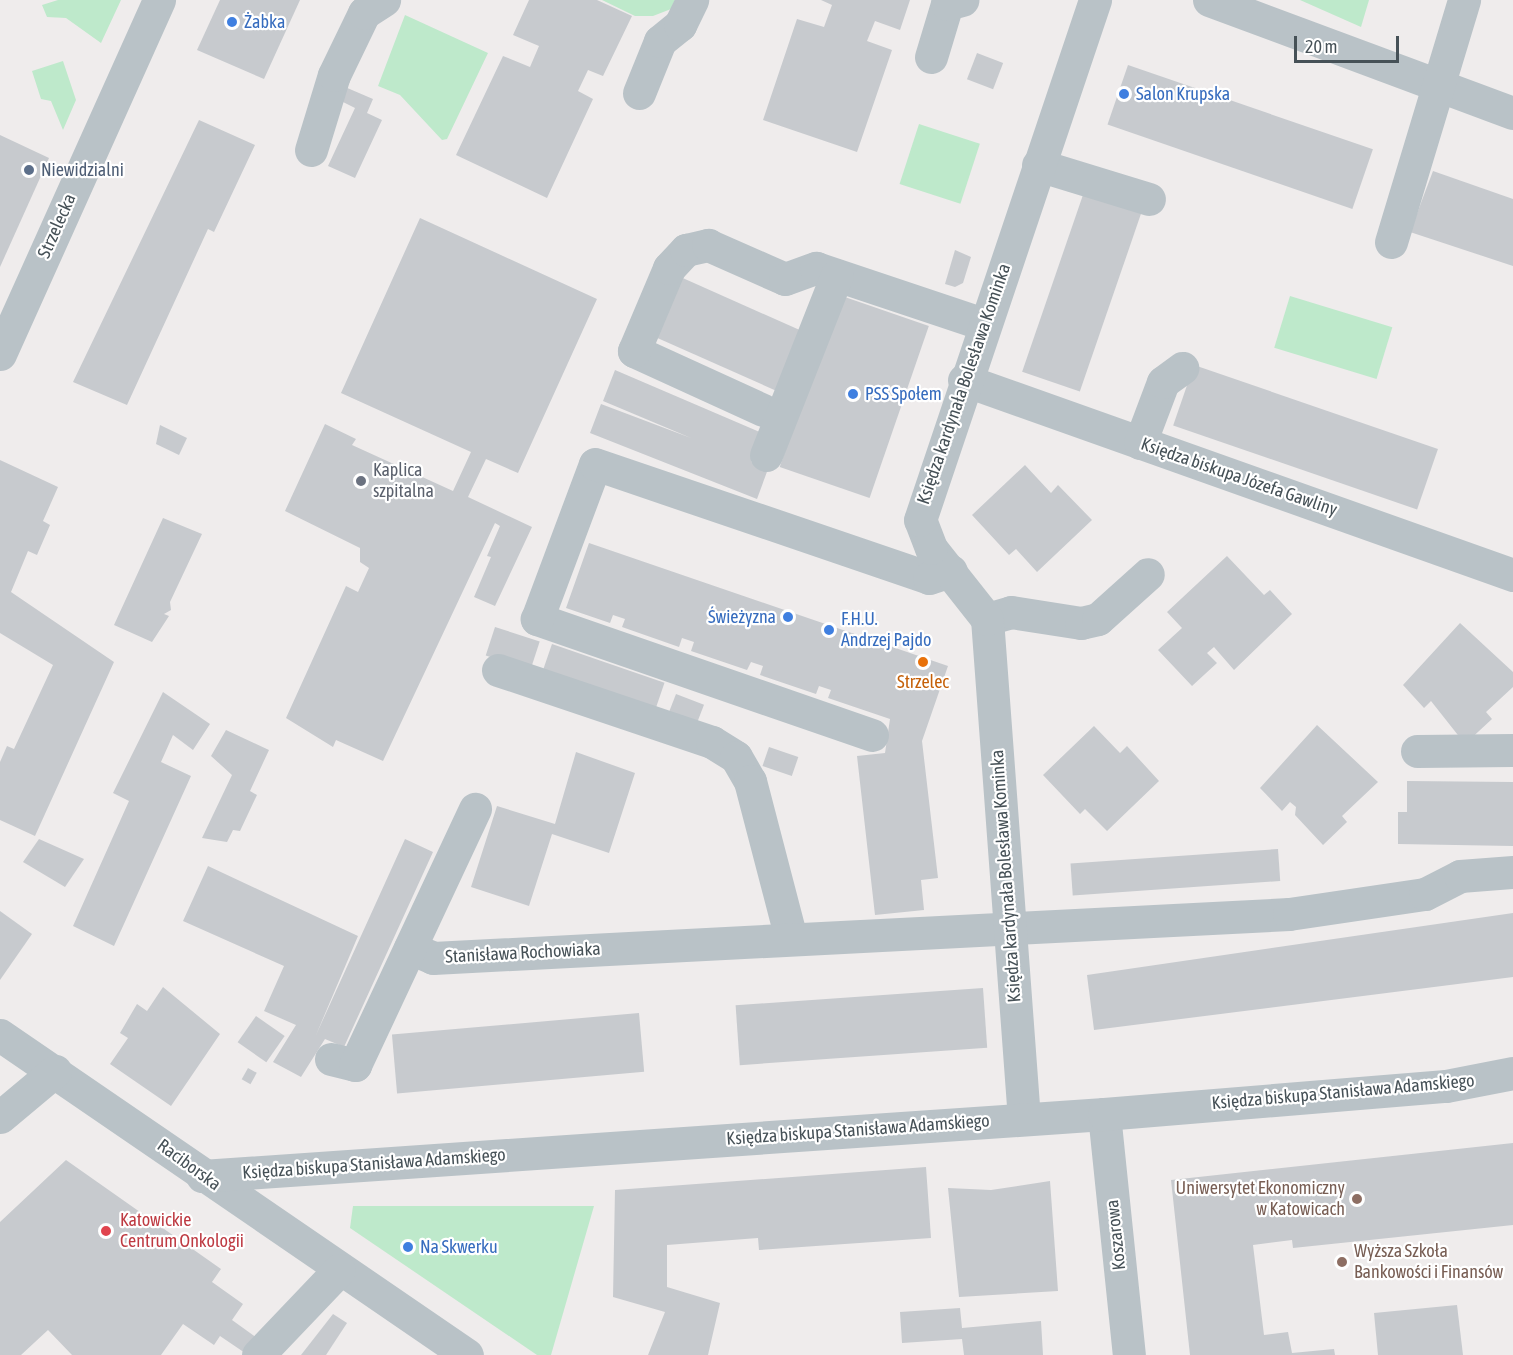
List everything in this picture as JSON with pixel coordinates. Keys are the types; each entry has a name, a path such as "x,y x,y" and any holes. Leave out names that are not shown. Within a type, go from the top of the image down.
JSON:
{"street":[{"name":"Strzelecka","path":"0,354 159,0"},
{"path":"311,150 334,75 364,13 384,0"},
{"path":"639,93 660,41 680,26 692,0"},
{"path":"931,57 947,4 962,0"},
{"name":"Księdza kardynała Bolesława Kominka","path":"1024,1119 987,619 921,531 921,505 1095,0"},
{"path":"1209,0 1513,113"},
{"path":"1391,242 1434,111 1435,85 1464,0"},
{"path":"1038,165 1149,199"},
{"path":"763,410 634,351 669,268 686,250 708,245 785,279 816,268 983,324"},
{"path":"766,455 837,275"},
{"path":"1140,442 1163,382 1182,368"},
{"name":"Księdza biskupa Józefa Gawliny","path":"964,380 1513,574"},
{"path":"873,735 537,619 595,464 929,578 951,571"},
{"path":"987,619 1011,612 1081,622 1098,619 1148,574"},
{"path":"498,670 712,742 736,757 750,778 791,939"},
{"path":"1417,751 1513,750"},
{"path":"331,1059 355,1065 475,809"},
{"name":"Stanisława Rochowiaka","path":"410,948 434,958 1289,914 1425,894 1460,876 1513,872"},
{"name":"Raciborska","path":"0,1035 339,1270 467,1355"},
{"path":"0,1117 55,1071"},
{"name":"Księdza biskupa Stanisława Adamskiego","path":"202,1176 1104,1114 1446,1086 1513,1073"},
{"name":"Koszarowa","path":"1104,1114 1129,1355"},
{"path":"258,1355 339,1270"}],"green space":[{"path":"58,0 121,0 101,43 66,18 47,17 42,5"},
{"path":"602,0 675,0 671,9 653,16 635,16"},
{"path":"1300,0 1369,0 1361,27"},
{"path":"405,15 488,53 447,139 442,140 400,95 378,86"},
{"path":"63,61 76,100 63,130 51,101 41,99 32,71"},
{"path":"919,124 980,144 960,204 900,184"},
{"path":"1290,296 1392,327 1377,379 1274,348"},
{"path":"353,1206 594,1206 551,1355 537,1355 350,1228"}],"building":[{"path":"220,0 300,0 264,79 197,50"},
{"path":"529,0 597,0 632,16 603,76 588,70 578,91 593,99 547,198 456,155 503,56 530,67 539,46 513,35"},
{"path":"821,0 910,0 900,30 875,21 867,41 892,50 857,152 763,120 797,19 824,27 832,5"},
{"path":"977,53 1003,63 993,89 967,79"},
{"path":"1128,65 1373,149 1352,209 1107,125"},
{"path":"345,87 373,99 367,113 382,120 355,178 328,166 355,108 339,100"},
{"path":"199,120 255,145 214,232 208,229 127,405 73,382"},
{"path":"0,135 49,158 0,267"},
{"path":"1433,171 1513,199 1513,266 1410,232"},
{"path":"1084,192 1142,212 1080,392 1022,372"},
{"path":"420,218 597,299 518,473 486,459 468,497 532,527 495,606 474,597 491,557 487,556 500,526 495,523 383,761 336,740 333,747 286,718 346,586 358,592 369,568 360,562 360,548 285,511 325,424 356,439 352,445 453,491 471,452 341,393"},
{"path":"955,250 971,257 963,283 955,287 945,284"},
{"path":"676,275 808,334 781,393 650,334"},
{"name":"PSS Społem","path":"839,295 929,326 870,498 780,467"},
{"path":"1194,365 1438,449 1417,510 1173,426"},
{"path":"615,370 762,433 751,462 768,469 757,499 590,433 601,404 691,438 603,401"},
{"path":"160,425 187,438 179,455 156,444"},
{"path":"0,460 58,487 43,521 50,525 37,555 28,551 11,592 114,662 35,836 0,820 0,762 7,746 14,749 53,665 0,633"},
{"path":"1025,465 1051,493 1058,485 1092,520 1037,572 1016,549 1009,555 972,515"},
{"path":"163,518 202,534 170,602 171,610 164,614 169,616 152,642 114,625"},
{"path":"589,543 948,666 922,741 938,878 921,880 924,910 875,915 857,756 885,753 890,719 828,698 831,690 819,686 816,694 760,675 763,666 751,662 747,670 691,651 694,642 682,638 679,647 622,627 625,619 613,615 610,623 566,608"},
{"path":"1227,556 1264,595 1270,590 1292,614 1234,670 1214,647 1207,653 1217,663 1192,686 1158,650 1182,628 1167,612"},
{"path":"1460,623 1513,672 1513,687 1486,712 1492,719 1465,744 1431,701 1424,708 1403,685"},
{"path":"495,627 540,642 530,670 486,656"},
{"path":"552,644 665,683 654,713 542,674"},
{"path":"163,692 210,724 193,750 173,735 161,762 191,776 114,946 73,926 129,801 113,793"},
{"path":"676,694 704,705 696,724 668,714"},
{"path":"1317,725 1378,782 1342,816 1347,822 1323,845 1295,815 1296,807 1290,802 1282,811 1260,788"},
{"path":"1094,726 1120,753 1127,746 1159,781 1107,831 1085,809 1080,814 1043,775"},
{"path":"226,730 269,750 250,791 257,795 240,831 233,830 227,842 202,838 232,775 211,756"},
{"path":"769,747 798,757 792,776 762,766"},
{"path":"576,752 635,773 609,853 552,834 529,906 471,887 497,806 555,824"},
{"path":"1407,781 1513,782 1513,846 1398,844 1398,812 1407,812"},
{"path":"39,839 84,859 65,887 23,862"},
{"path":"405,839 433,852 344,1047 325,1039 301,1077 273,1062 296,1025 264,1011 284,966 183,921 208,866 358,936 316,1035"},
{"path":"1278,849 1280,881 1073,895 1071,864"},
{"path":"0,911 32,934 0,980"},
{"path":"1513,913 1513,977 1094,1030 1087,975"},
{"path":"163,987 220,1034 171,1106 110,1064 128,1038 120,1033 137,1004 147,1011"},
{"path":"983,988 987,1048 740,1065 736,1005"},
{"path":"639,1013 644,1072 397,1093 392,1035"},
{"path":"256,1016 285,1036 266,1062 238,1042"},
{"path":"248,1068 257,1073 250,1084 242,1079"},
{"name":"Uniwersytet Ekonomiczny w Katowicach","path":"1513,1143 1513,1225 1293,1248 1292,1240 1253,1245 1264,1335 1288,1332 1292,1353 1334,1349 1335,1355 1190,1355 1171,1180"},
{"name":"Katowickie Centrum Onkologii","path":"66,1160 221,1269 212,1282 243,1304 232,1320 281,1355 248,1355 220,1336 214,1345 183,1324 161,1355 72,1355 48,1330 21,1355 0,1355 0,1222"},
{"path":"926,1167 931,1238 759,1250 758,1238 667,1245 667,1287 720,1303 708,1355 648,1355 665,1312 613,1297 615,1190"},
{"path":"1050,1181 1058,1291 959,1297 948,1188 991,1190"},
{"path":"1457,1305 1463,1355 1378,1355 1374,1313"},
{"path":"960,1308 962,1328 1041,1321 1043,1355 964,1355 962,1339 902,1343 900,1312"},
{"path":"333,1314 347,1323 326,1355 301,1355"}],"place":[{"name":"Żabka","path":"232,22"},
{"name":"Salon Krupska","path":"1124,94"},
{"name":"Niewidzialni","path":"29,170"},
{"name":"PSS Społem","path":"853,394"},
{"name":"Kaplica szpitalna","path":"361,481"},
{"name":"Świeżyzna","path":"788,617"},
{"name":"F.H.U. Andrzej Pajdo","path":"829,630"},
{"name":"Strzelec","path":"923,662"},
{"name":"Uniwersytet Ekonomiczny w Katowicach","path":"1357,1199"},
{"name":"Katowickie Centrum Onkologii","path":"106,1231"},
{"name":"Na Skwerku","path":"408,1247"},
{"name":"Wyższa Szkoła Bankowości i Finansów","path":"1342,1262"}]}
